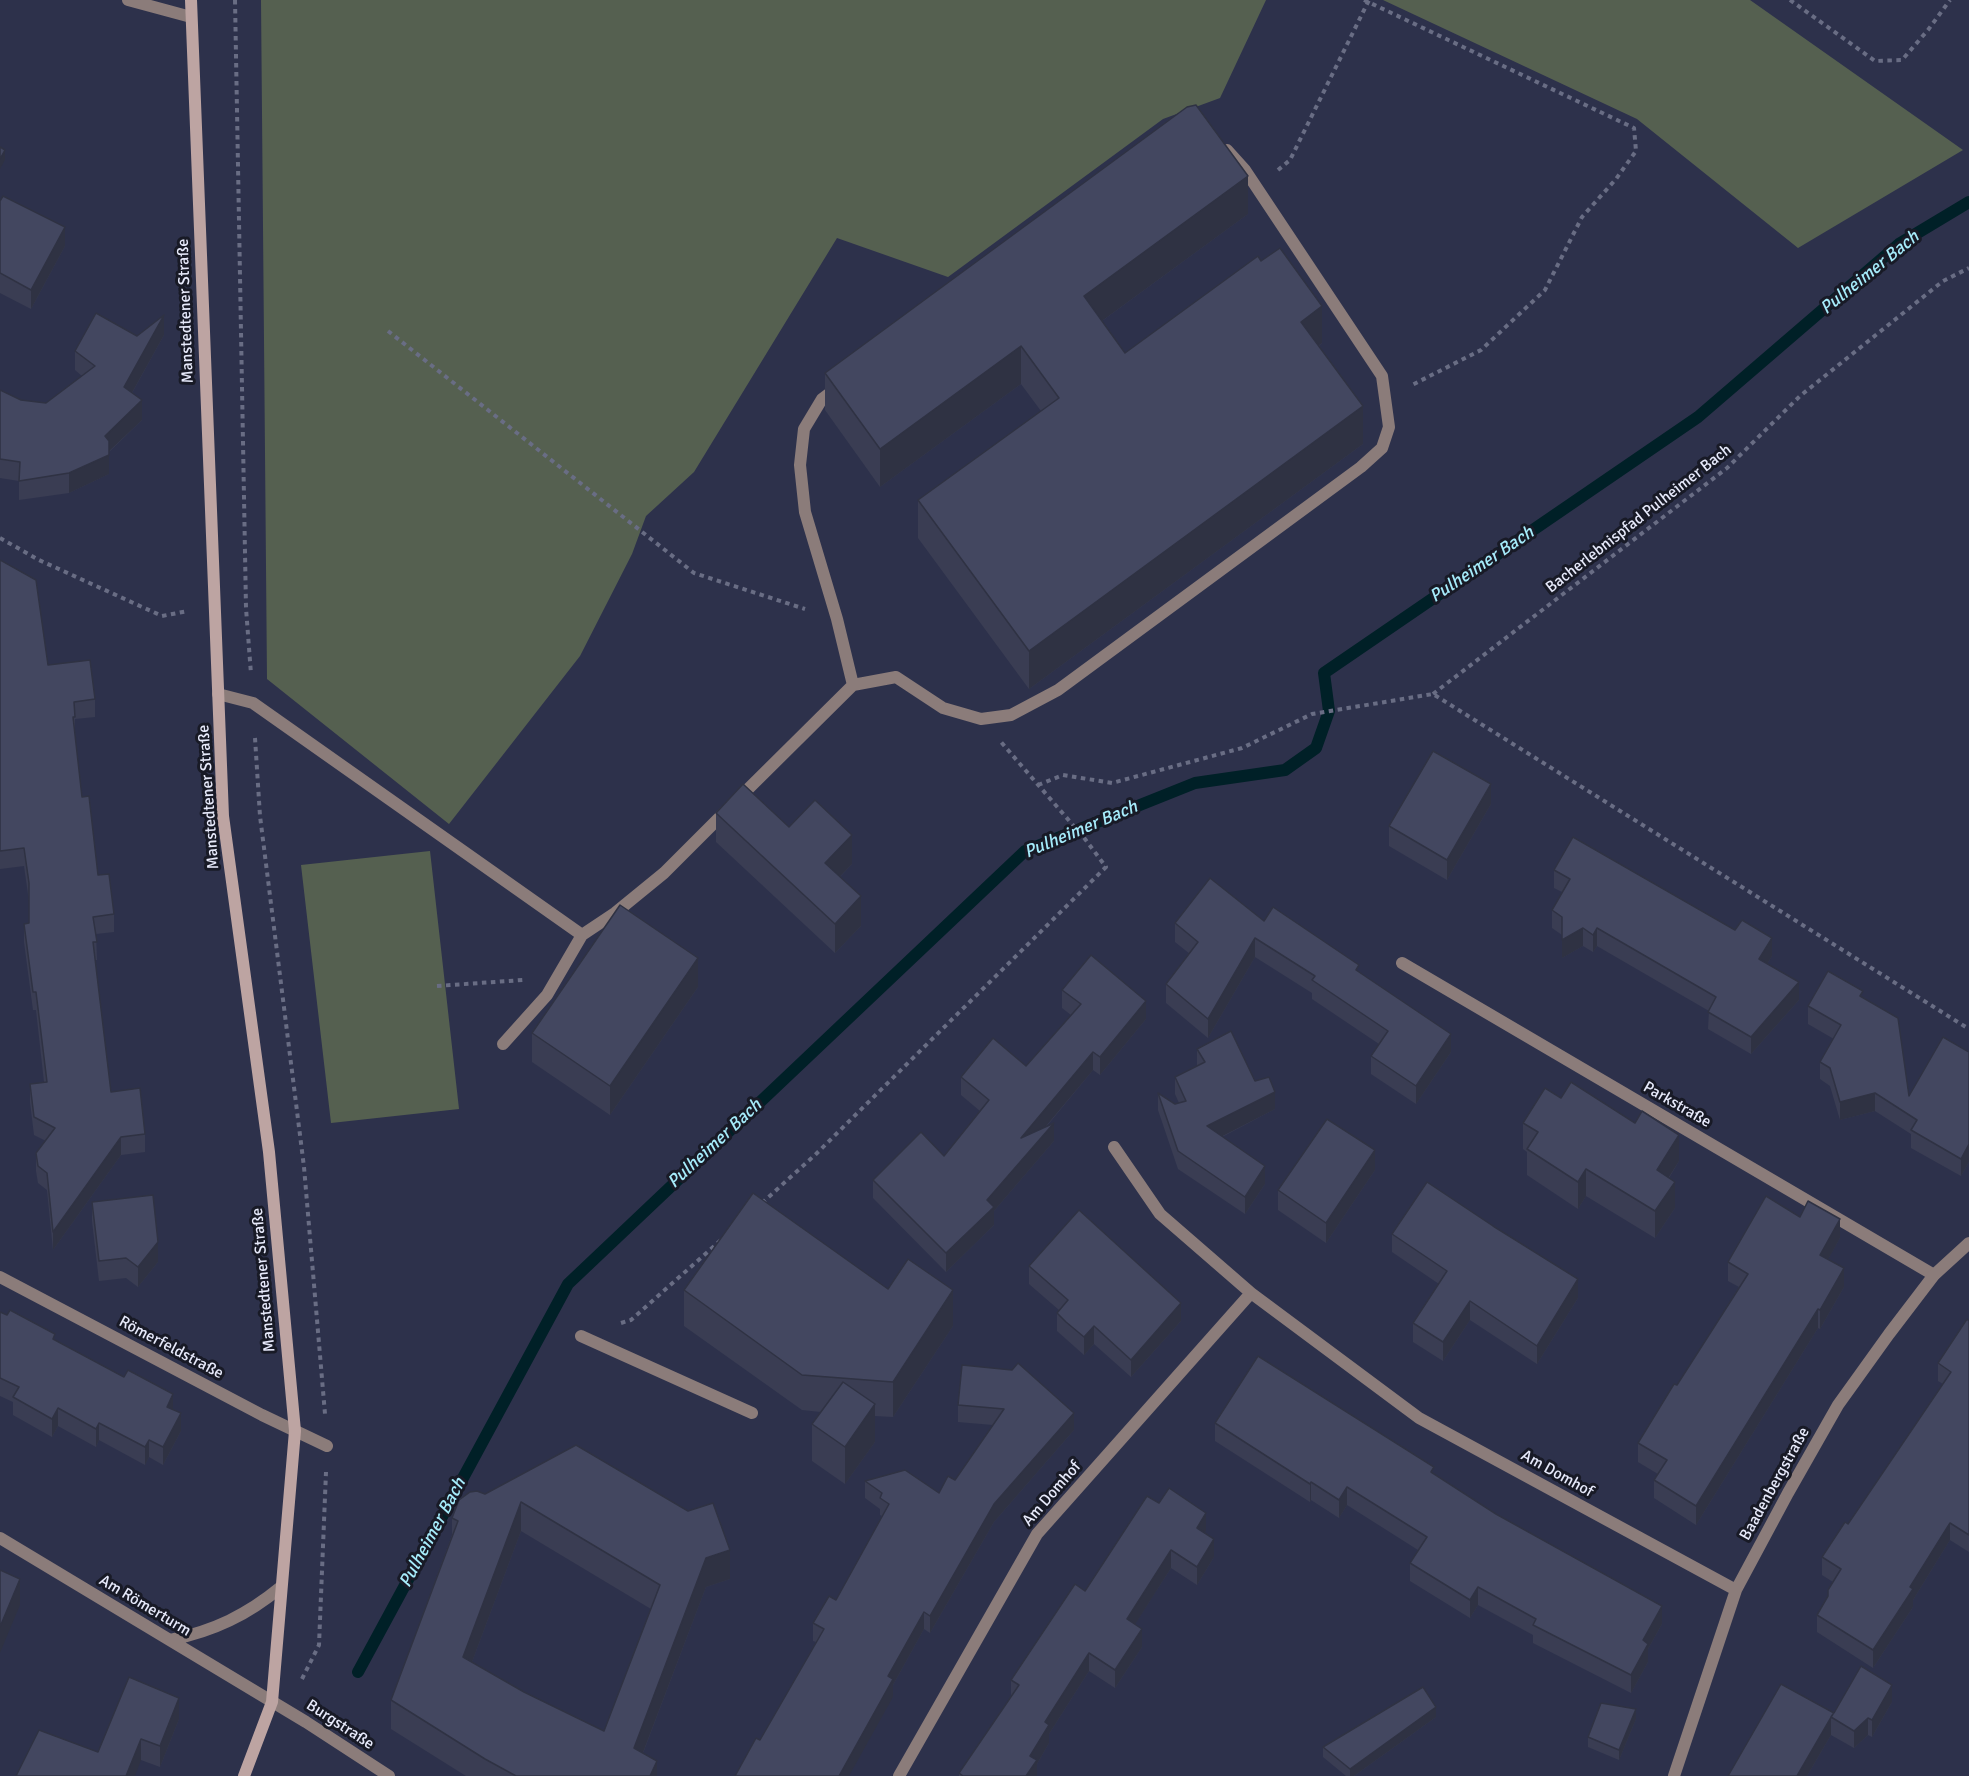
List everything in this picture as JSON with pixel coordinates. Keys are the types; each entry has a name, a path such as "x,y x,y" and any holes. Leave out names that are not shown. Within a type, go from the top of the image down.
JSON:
{"street":[{"path":"128,0 191,17"},
{"name":"Manstedtener Straße","path":"191,0 223,816 269,1152 295,1431 272,1702 244,1776"},
{"path":"503,1044 547,995 582,935 615,914 664,873 852,685 896,677 943,708 981,718 1011,715 1058,690 1361,467 1382,448 1389,427 1382,376 1245,170 1216,138"},
{"path":"851,378 822,399 804,429 801,465 805,512 837,619 852,685"},
{"path":"218,694 253,703 582,935"},
{"name":"Parkstraße","path":"1402,963 1934,1275"},
{"name":"Am Domhof","path":"1114,1147 1160,1214 1251,1293 1419,1418 1736,1590"},
{"name":"Baadenbergstraße","path":"1674,1776 1736,1590 1788,1493 1838,1405 1889,1334 1934,1275 1969,1243"},
{"name":"Römerfeldstraße","path":"0,1277 327,1446"},
{"name":"Am Domhof","path":"899,1776 1037,1534 1251,1293"},
{"path":"580,1336 752,1413"},
{"name":"Am Römerturm","path":"0,1538 272,1702"},
{"path":"170,1640 201,1633 233,1619 260,1605 281,1587"},
{"name":"Burgstraße","path":"272,1702 389,1776"}],"path":[{"path":"236,0 246,608 260,816 304,1167"},
{"path":"1790,0 1875,61 1902,60 1950,0"},
{"path":"1256,187 1290,160 1367,1 1634,128 1636,151 1616,179 1582,217 1545,290 1481,350 1385,399"},
{"name":"Bacherlebnispfad Pulheimer Bach","path":"1433,694 1727,468 1800,396 1943,281 1969,268"},
{"path":"388,331 694,573 837,619"},
{"path":"0,538 39,560 162,616 214,608 246,608"},
{"path":"1038,785 1063,775 1112,783 1242,748 1312,714 1433,694 1969,1029"},
{"path":"754,1210 816,1154 1106,867 1085,838 981,718"},
{"path":"437,986 556,977"},
{"path":"580,1336 631,1320 728,1233"}],"green space":[{"path":"261,0 1266,0 1220,98 1163,119 948,277 837,238 694,472 646,516 632,554 580,656 449,824 267,679"},
{"path":"1383,0 1750,0 1963,150 1798,248 1637,119"},
{"path":"430,851 459,1109 331,1123 301,865"}],"building":[{"path":"1196,105 1248,176 1084,296 1125,353 1258,256 1261,261 1280,248 1322,306 1301,322 1363,406 1029,651 918,500 1059,398 1021,346 880,449 825,373 1187,107"},
{"path":"0,147 5,150 0,159"},
{"path":"3,196 65,227 31,290 0,273 0,201"},
{"path":"96,313 137,336 164,315 124,387 142,400 105,436 109,441 109,455 69,473 19,481 20,462 0,459 0,390 21,400 46,403 95,366 75,351"},
{"path":"0,560 36,580 48,665 90,660 95,699 74,702 75,717 73,717 82,797 89,796 98,875 109,874 114,914 93,917 97,942 93,942 111,1092 140,1088 145,1134 121,1137 53,1232 47,1173 38,1166 36,1153 55,1128 34,1117 30,1084 47,1082 36,992 33,992 24,924 29,923 29,883 24,848 0,851"},
{"path":"1433,751 1491,784 1447,860 1389,826"},
{"path":"743,784 789,827 815,800 852,835 825,863 861,896 835,924 716,813"},
{"path":"1573,837 1735,930 1742,920 1772,938 1759,959 1799,982 1751,1037 1708,1012 1716,997 1597,928 1593,935 1583,928 1562,940 1562,917 1552,910 1570,879 1554,870"},
{"path":"1210,878 1264,921 1273,907 1359,965 1356,970 1451,1034 1416,1086 1371,1056 1388,1031 1312,980 1315,976 1255,938 1208,1019 1166,984 1198,942 1175,923"},
{"path":"620,905 698,958 610,1086 532,1033"},
{"path":"1091,955 1146,1001 1100,1057 1093,1052 1021,1138 1054,1123 987,1200 994,1207 946,1253 873,1180 921,1132 944,1156 989,1100 961,1077 993,1038 1026,1066 1081,1004 1062,990"},
{"path":"1828,971 1863,991 1860,996 1898,1018 1909,1096 1943,1037 1969,1052 1969,1144 1961,1159 1911,1130 1917,1120 1875,1093 1840,1102 1830,1068 1820,1062 1841,1025 1808,1006"},
{"path":"1231,1031 1255,1081 1269,1077 1275,1092 1207,1126 1265,1166 1245,1197 1178,1151 1158,1093 1175,1104 1186,1101 1175,1077 1205,1062 1197,1049"},
{"path":"1571,1082 1635,1123 1642,1111 1679,1135 1657,1170 1675,1182 1655,1211 1586,1169 1578,1182 1527,1149 1538,1132 1523,1123 1545,1088 1561,1098"},
{"path":"1327,1119 1375,1150 1326,1223 1278,1190"},
{"path":"1427,1182 1578,1279 1537,1346 1470,1301 1443,1342 1413,1323 1447,1271 1392,1234"},
{"path":"753,1193 888,1289 908,1259 953,1290 893,1382 802,1375 684,1290"},
{"path":"153,1195 158,1242 138,1267 126,1258 99,1261 92,1202"},
{"path":"1766,1196 1800,1217 1808,1201 1840,1219 1820,1255 1844,1268 1696,1506 1654,1480 1667,1460 1638,1443 1674,1384 1677,1385 1748,1274 1728,1262"},
{"path":"1079,1210 1181,1303 1131,1360 1094,1326 1084,1337 1066,1322 1057,1313 1068,1300 1029,1266"},
{"path":"10,1310 55,1334 53,1339 124,1377 128,1370 173,1394 167,1407 181,1413 163,1447 149,1440 145,1447 99,1423 96,1429 58,1408 52,1419 13,1397 19,1387 0,1378 0,1312 7,1315"},
{"path":"1967,1319 1969,1321 1969,1535 1950,1523 1910,1587 1913,1589 1873,1650 1817,1615 1828,1596 1828,1590 1841,1569 1822,1557 1845,1522 1848,1524 1951,1372 1938,1363"},
{"path":"1258,1356 1434,1467 1431,1472 1496,1514 1662,1606 1643,1640 1648,1644 1631,1675 1533,1625 1536,1619 1478,1587 1470,1600 1410,1563 1427,1537 1347,1487 1339,1500 1215,1423"},
{"path":"1018,1363 1074,1413 994,1504 930,1616 924,1612 888,1676 893,1679 839,1776 735,1776 756,1738 760,1740 824,1629 813,1623 829,1596 836,1600 889,1504 880,1498 882,1493 865,1481 905,1470 939,1493 948,1476 955,1480 1004,1409 958,1405 962,1365 1012,1370"},
{"path":"843,1382 875,1404 845,1447 812,1424"},
{"path":"576,1445 688,1511 713,1503 730,1550 706,1558 634,1748 657,1761 650,1776 516,1776 391,1700 458,1521 452,1518 459,1500 470,1492 477,1491 485,1494","holes":["521,1502 660,1585 604,1731 524,1692 463,1657"]},
{"path":"1169,1488 1206,1513 1197,1528 1214,1539 1197,1567 1171,1550 1127,1619 1142,1629 1115,1670 1089,1653 1045,1722 1049,1725 1030,1756 1037,1760 1026,1776 963,1776 959,1773 1019,1685 1011,1680 1075,1584 1085,1591 1147,1496 1159,1503"},
{"path":"0,1570 20,1579 0,1627"},
{"path":"1861,1666 1892,1685 1872,1720 1868,1718 1854,1731 1831,1717 1797,1776 1728,1776 1781,1684 1834,1713"},
{"path":"129,1677 179,1698 160,1746 141,1739 126,1776 16,1776 39,1730 98,1752"},
{"path":"1423,1687 1436,1707 1350,1769 1323,1747"},
{"path":"1601,1703 1636,1709 1619,1750 1588,1737"}],"waterway":[{"name":"Pulheimer Bach","path":"358,1672 568,1284 1025,851 1195,783 1285,770 1316,748 1329,711 1324,673 1698,417 1899,244 1969,202"}]}
